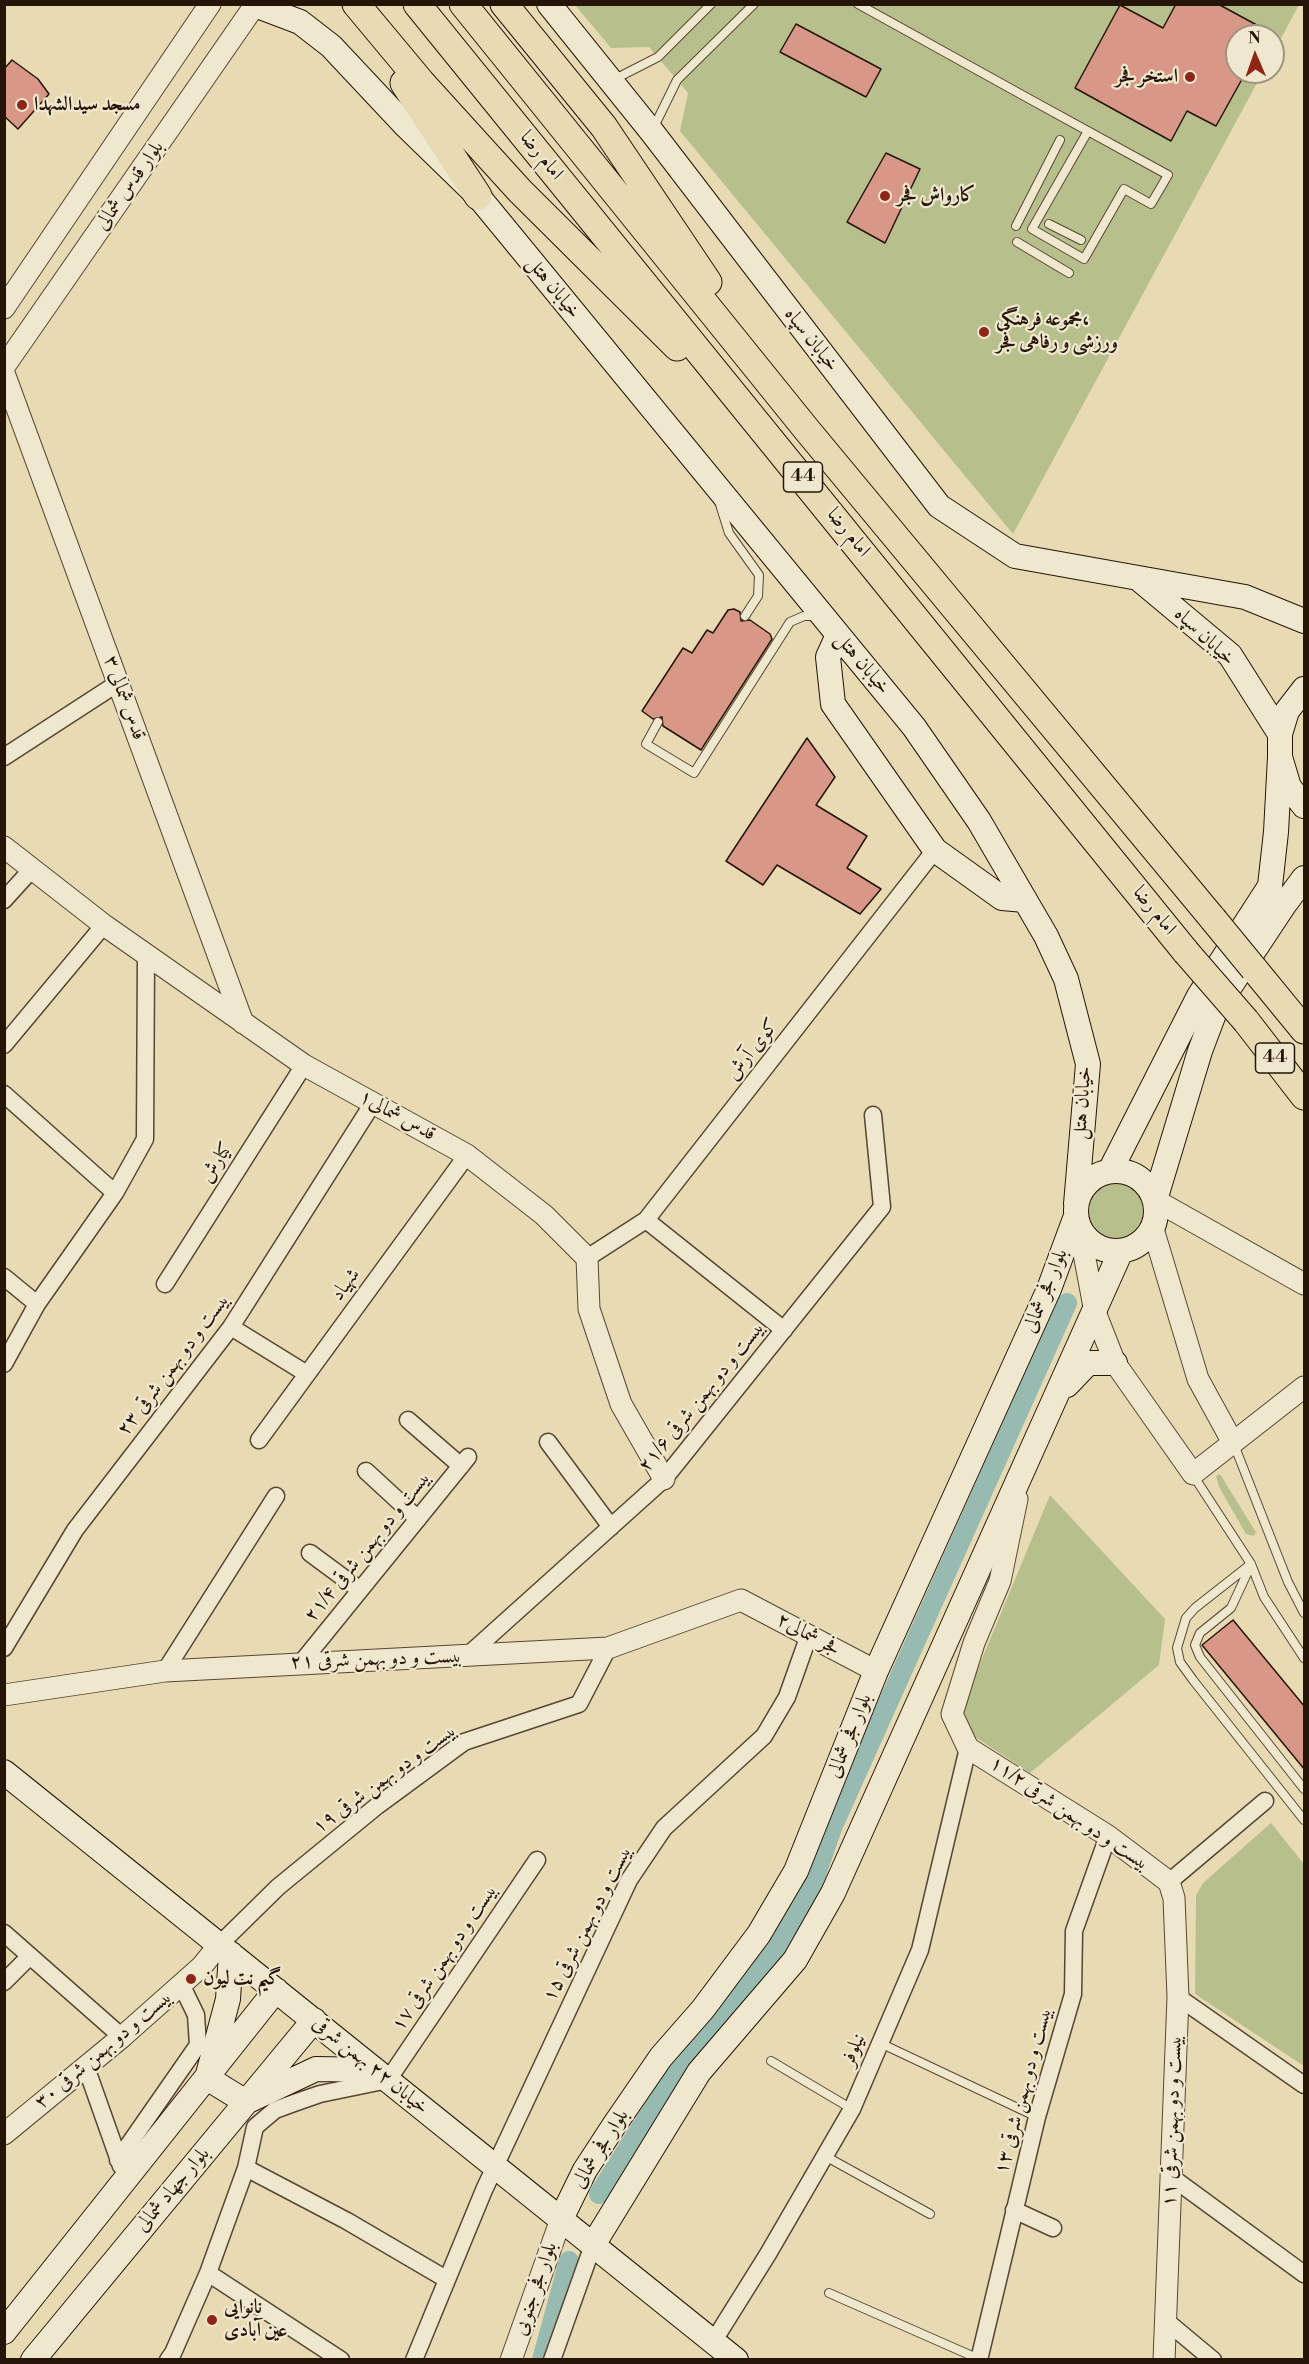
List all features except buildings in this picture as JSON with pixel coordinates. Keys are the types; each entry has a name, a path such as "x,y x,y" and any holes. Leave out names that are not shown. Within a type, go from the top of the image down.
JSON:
{"highway":[{"path":"354,4 478,195"},
{"path":"354,4 520,191 780,449"},
{"name":"امام رضا","path":"417,4 1305,1096"},
{"name":"امام رضا","path":"463,4 807,430 1304,1029"},
{"path":"504,4 604,127 807,430"}],"main road":[{"path":"255,5 266,4"},
{"name":"خیابان سپاه","path":"549,4 651,132 939,506 1015,556 1245,597 1305,621"},
{"name":"خیابان هتل","path":"255,5 300,22 331,46 407,127 478,195 716,489 914,727 979,821 1025,900 1066,979 1088,1064 1077,1216"},
{"name":"خیابان سپاه","path":"1137,578 1230,655 1280,746 1289,787 1305,806"},
{"path":"831,626 828,657 833,704 935,850 1002,898 1025,900"},
{"path":"1110,1170 1199,996 1270,886 1276,832 1280,746 1287,711 1305,689"},
{"path":"1155,1200 1143,1180 1122,1170 1110,1170 1088,1182 1077,1216 1095,1245 1107,1251 1134,1248 1145,1240 1153,1229 1156,1220 1155,1200 1200,1051 1217,1006 1284,905 1305,878"},
{"name":"بلوار فجر شمالی","path":"561,2219 585,2170 615,2124 661,2057 703,2009 759,1934 796,1871 876,1671 1049,1288 1077,1216"},
{"path":"593,2245 699,2072 795,1959 833,1893 1022,1476 1120,1251"},
{"path":"1055,1398 1088,1363 1115,1363"},
{"name":"خیابان ۲۲ بهمن شرقی","path":"4,1772 736,2360"},
{"path":"225,1949 228,1999 207,2078 246,2102 316,2069 382,2075"},
{"name":"بلوار جهاد شمالی","path":"4,2332 122,2171 207,2078 276,1990"},
{"name":"بلوار جهاد شمالی","path":"33,2360 314,2020"}],"street":[{"name":"بلوار قدس شمالی","path":"4,308 210,4"},
{"name":"بلوار قدس شمالی","path":"4,367 255,5"},
{"name":"قدس شمالی ۳","path":"4,373 243,1023"},
{"path":"4,757 118,683"},
{"name":"قدس شمالی۱","path":"4,847 146,956 304,1065 467,1155 543,1215 587,1258"},
{"name":"کوی آرش","path":"587,1258 646,1220 935,850"},
{"path":"4,900 33,868"},
{"path":"4,1045 104,925"},
{"path":"4,1364 37,1304 115,1192 145,1139 146,956"},
{"name":"کیارش","path":"165,1284 304,1065"},
{"path":"4,1094 115,1192"},
{"name":"بیست و دو بهمن شرقی ۲۳","path":"4,1648 75,1530 231,1327 373,1103"},
{"name":"بیست و دو بهمن شرقی ۲۱/۶","path":"466,1657 664,1479 882,1208 873,1115"},
{"name":"شهیاد","path":"259,1440 467,1155"},
{"path":"1155,1200 1305,1284"},
{"path":"1077,1216 1095,1312 1115,1363 1193,1474 1232,1441 1305,1387"},
{"path":"646,1220 784,1330"},
{"path":"1153,1229 1198,1379 1232,1441"},
{"path":"587,1258 589,1309 621,1404 664,1479"},
{"path":"4,1277 37,1304"},
{"path":"231,1327 307,1374"},
{"name":"بیست و دو بهمن شرقی ۲۱/۴","path":"301,1663 465,1462 408,1420"},
{"path":"548,1442 611,1527"},
{"path":"366,1471 418,1519"},
{"path":"968,1748 952,1714 974,1643 1000,1581 1022,1476"},
{"path":"165,1671 276,1496"},
{"path":"310,1553 360,1590"},
{"name":"فجر شمالی۲","path":"741,1600 876,1671"},
{"name":"بیست و دو بهمن شرقی ۲۱","path":"4,1695 165,1671 608,1648 741,1600"},
{"name":"بیست و دو بهمن شرقی ۱۵","path":"414,2360 495,2166 629,1880 664,1828 764,1736 787,1697 809,1635"},
{"name":"بیست و دو بهمن شرقی ۱۹","path":"225,1949 278,1887 377,1806 464,1742 579,1704 608,1648"},
{"name":"بیست و دو بهمن شرقی ۱۱/۲","path":"968,1748 1108,1836 1169,1882"},
{"name":"نیلوفر","path":"713,2342 852,2109 920,1950 968,1748"},
{"path":"1169,1882 1265,1801"},
{"name":"بیست و دو بهمن شرقی ۱۳","path":"979,2360 1037,2117 1073,1994 1074,1931 1108,1836"},
{"name":"بیست و دو بهمن شرقی ۱۷","path":"382,2075 537,1860"},
{"name":"بیست و دو بهمن شرقی ۱۱","path":"1164,2360 1178,1997 1174,1899 1169,1882"},
{"path":"4,1933 122,2037"},
{"name":"بیست و دو بهمن شرقی ۳۰","path":"4,2134 225,1949"},
{"path":"4,1982 30,1956"},
{"path":"122,2171 198,2045 196,2015 181,1984"},
{"path":"1178,1997 1305,2085"},
{"path":"86,2067 122,2171"},
{"path":"174,2358 246,2168 255,2127 275,2110 382,2075"},
{"path":"246,2168 347,2221 446,2279"},
{"path":"1170,2176 1305,2274"},
{"path":"1014,2210 1053,2228"},
{"name":"بلوار فجر جنوبی","path":"511,2360 561,2219"},
{"name":"بلوار فجر جنوبی","path":"552,2360 593,2245"},
{"path":"207,2273 340,2360"},
{"path":"1165,2320 1213,2360"}],"lane":[{"path":"609,82 658,57 711,4"},
{"path":"651,132 677,80 754,4"},
{"path":"858,4 1168,175 1151,204 1124,189 1084,259 1032,229 1088,131"},
{"path":"1016,226 1060,140"},
{"path":"1049,224 1081,240"},
{"path":"1017,242 1069,273"},
{"path":"716,489 720,511 729,533 759,575 758,596 745,616"},
{"path":"658,722 646,744 694,773 790,622 804,616 831,626"},
{"path":"1232,1441 1288,1582 1305,1613"},
{"path":"1193,1474 1251,1564 1264,1597 1305,1658"},
{"path":"1251,1564 1231,1608 1200,1633 1196,1645 1200,1658 1305,1789"},
{"path":"1251,1564 1195,1608 1186,1618 1177,1648 1180,1662 1193,1680 1305,1820"},
{"path":"880,2043 1037,2117"},
{"path":"771,2061 852,2109"},
{"path":"825,2156 930,2214"},
{"path":"829,2293 979,2360"}],"green space":[{"name":"مجموعه فرهنگی، ورزشی و رفاهی فجر","path":"575,5 1299,5 1285,31 1285,24 1225,24 1225,84 1257,84 1013,534 680,131 688,93 649,47 611,48"},
{"path":"1110,1181 1122,1181 1132,1185 1141,1194 1145,1216 1137,1231 1122,1239 1110,1239 1100,1235 1091,1226 1087,1216 1087,1204 1091,1194 1100,1185"},
{"path":"1220,1474 1256,1532 1254,1536 1246,1534 1219,1487 1216,1476"},
{"path":"1050,1495 1165,1619 1159,1665 1030,1773 969,1733 960,1712"},
{"path":"1271,1823 1304,1864 1304,2066 1195,1994 1196,1895 1203,1883"}],"waterway":[{"path":"599,2194 680,2066 778,1945 813,1883 832,1828 1067,1303"},
{"path":"542,2360 569,2261"}],"place":[{"name":"استخر فجر","path":"1190,77"},
{"name":"مسجد سیدالشهدا","path":"22,105"},
{"name":"کارواش فجر","path":"885,196"},
{"name":"مجموعه فرهنگی، ورزشی و رفاهی فجر","path":"984,332"},
{"name":"گیم نت لیون","path":"191,1979"},
{"name":"نانوایی عین آبادی","path":"212,2320"}]}
